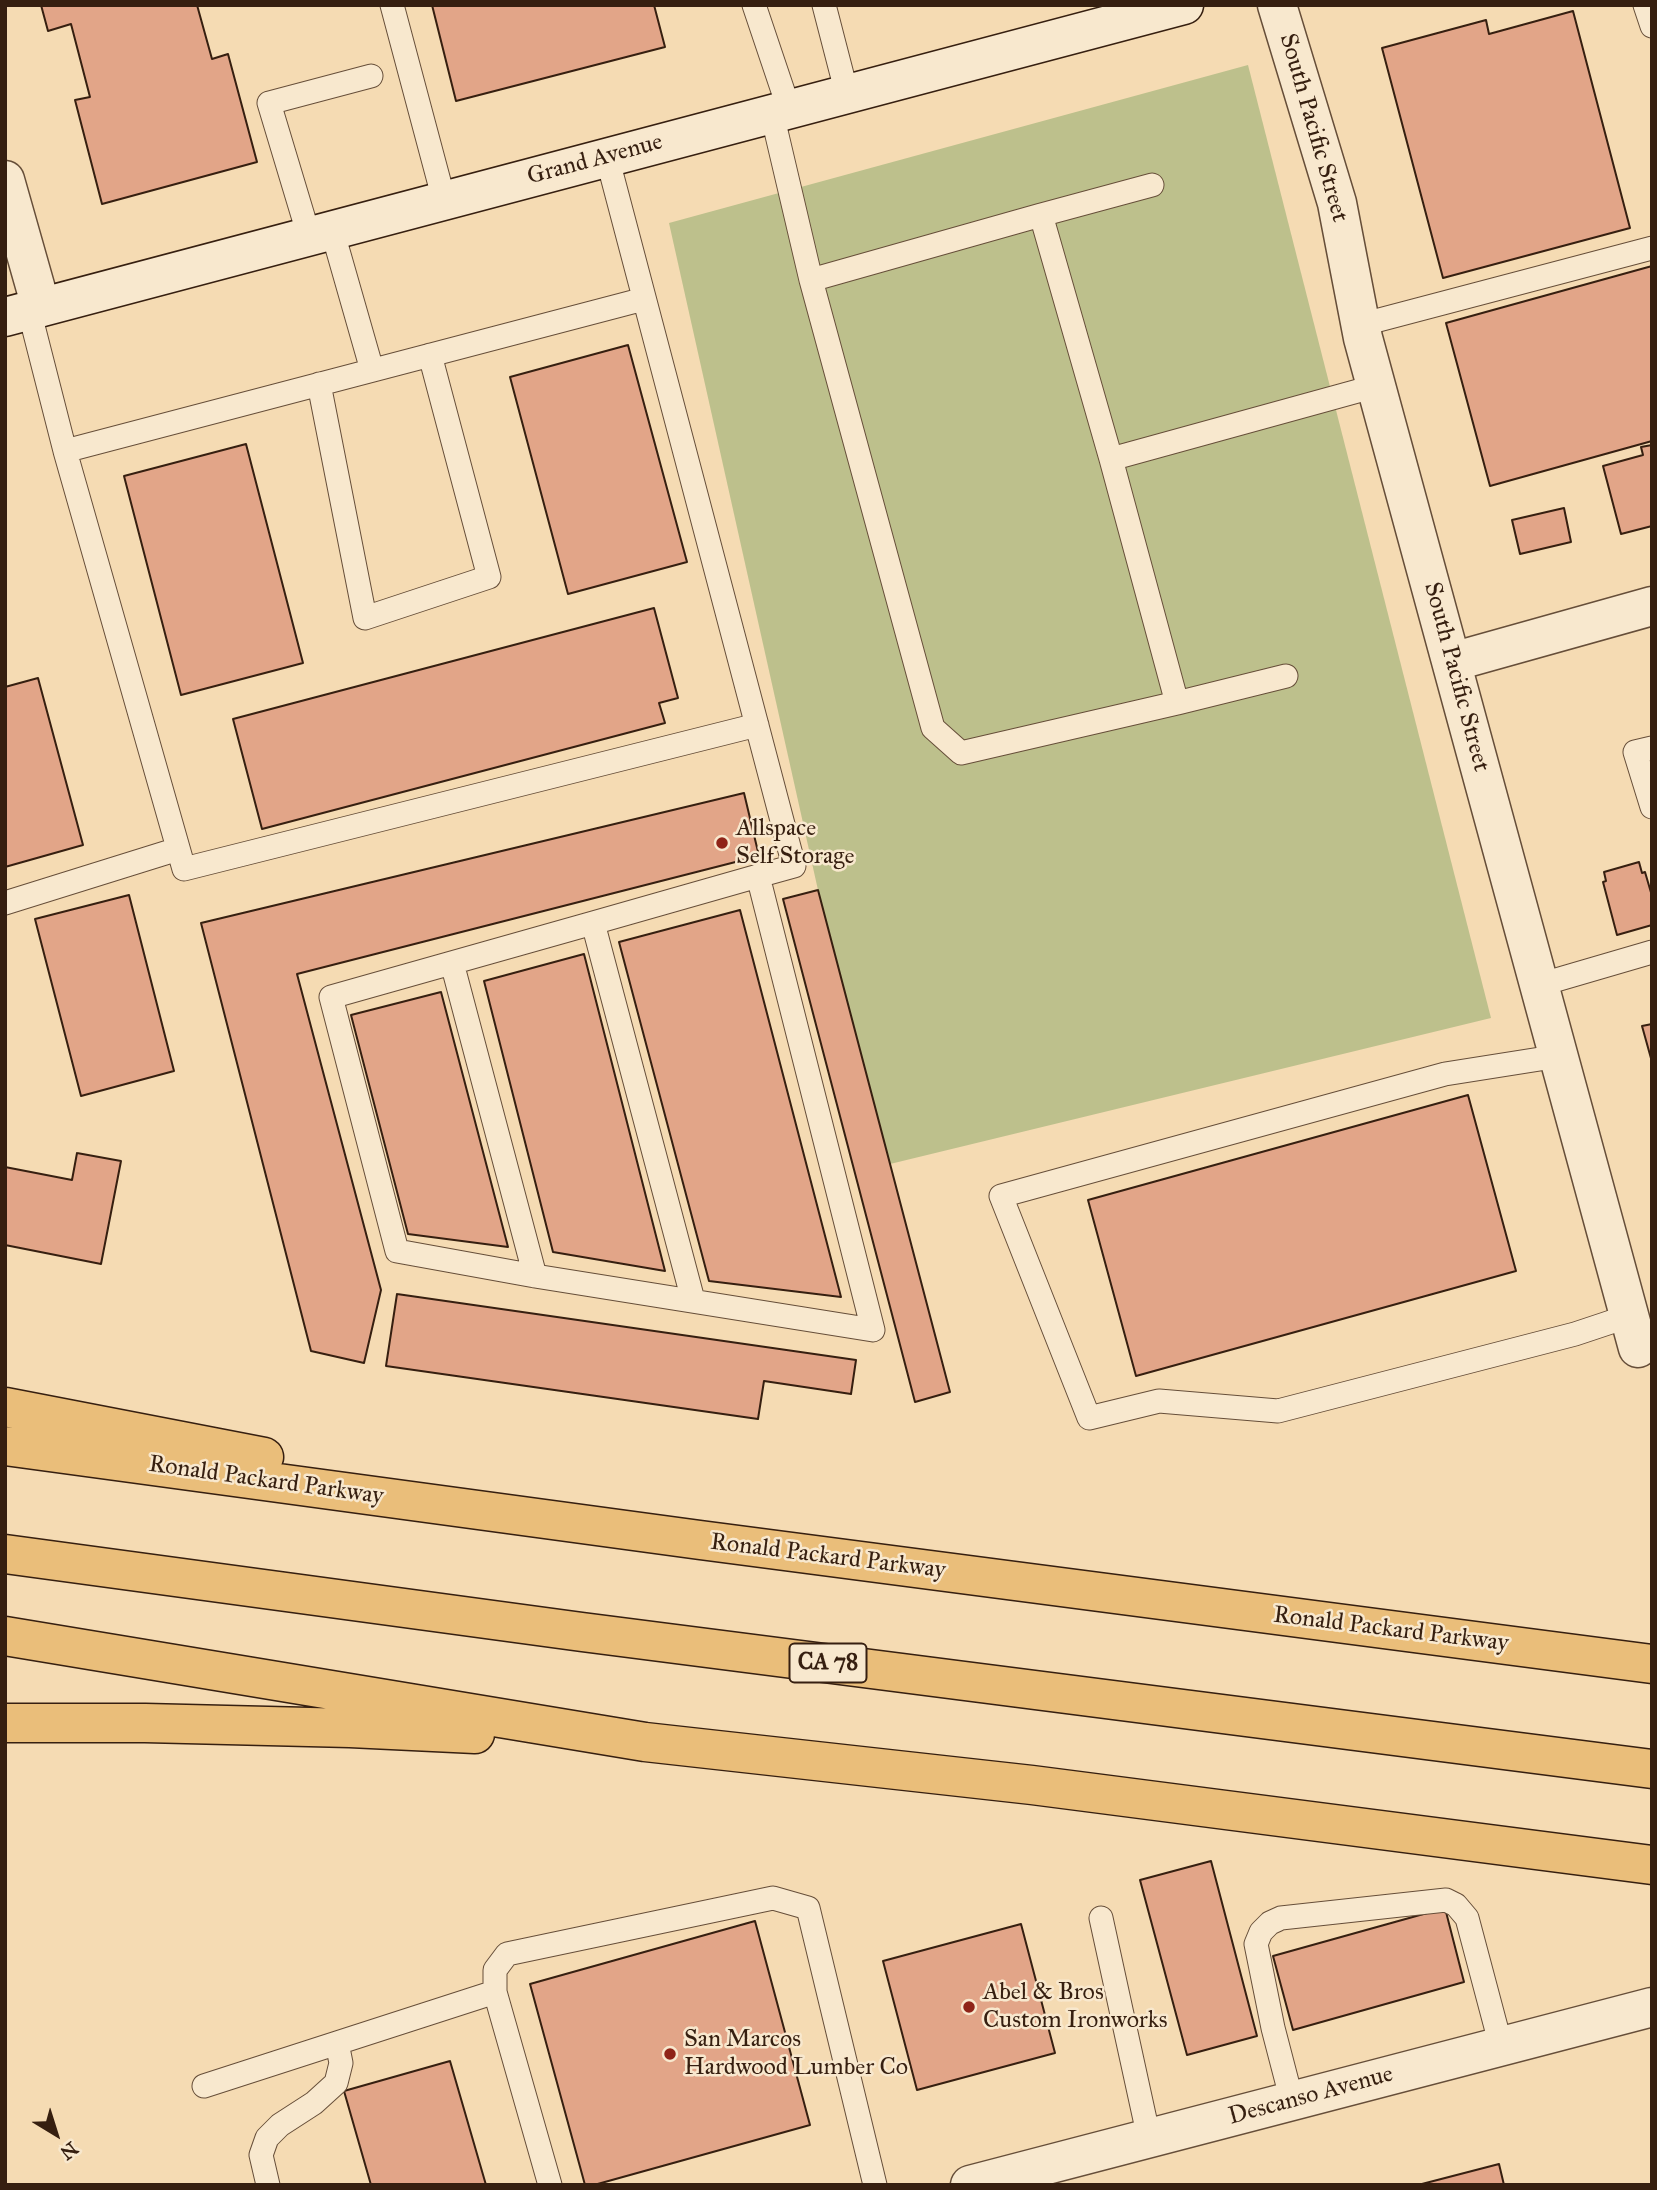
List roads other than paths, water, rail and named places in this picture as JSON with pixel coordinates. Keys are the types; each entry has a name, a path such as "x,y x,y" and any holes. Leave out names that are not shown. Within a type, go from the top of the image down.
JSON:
{"highway":[{"path":"5,1407 700,1540"},
{"name":"Ronald Packard Parkway","path":"5,1446 1652,1664"},
{"name":"CA 78","path":"5,1554 1652,1769"},
{"path":"5,1636 645,1742 1032,1785 1652,1865"},
{"path":"5,1723 350,1728 645,1742"}],"street":[{"name":"Grand Avenue","path":"25,311 1184,5"},
{"name":"South Pacific Street","path":"1277,5 1337,204 1360,325 1376,386 1634,1332"},
{"path":"5,180 25,311"},
{"path":"1452,662 1652,606"},
{"name":"Descanso Avenue","path":"970,2185 1652,2007"}],"lane":[{"path":"392,5 444,200"},
{"path":"754,5 780,111 811,280 933,728 961,753 1286,676"},
{"path":"824,5 848,94"},
{"path":"1645,5 1652,26"},
{"path":"371,76 269,103 372,370"},
{"path":"607,157 794,866 758,876 452,963 331,997 397,1251 873,1330 758,876"},
{"path":"811,280 1152,185"},
{"path":"1041,215 1177,703"},
{"path":"1360,325 1652,248"},
{"path":"65,451 644,299"},
{"path":"25,311 184,869 757,725"},
{"path":"319,384 365,618 489,578 430,355"},
{"path":"1111,459 1376,386"},
{"path":"1652,748 1635,752 1652,807"},
{"path":"5,904 178,849"},
{"path":"593,923 693,1300"},
{"path":"1539,985 1652,952"},
{"path":"452,963 535,1276"},
{"path":"1559,1056 1444,1074 1001,1196 1088,1418 1159,1401 1278,1411 1575,1334 1634,1332"},
{"path":"550,2185 495,1992 495,1970 507,1954 772,1898 808,1908 875,2185"},
{"path":"1292,2101 1273,2028 1256,1944 1261,1932 1270,1923 1281,1919 1446,1900 1456,1905 1467,1918 1501,2046"},
{"path":"1101,1918 1149,2138"},
{"path":"204,2086 495,1992"},
{"path":"268,2185 261,2155 267,2138 280,2124 314,2103 336,2083 341,2063 337,2043"}],"place":[{"name":"Allspace Self Storage","path":"722,843"},
{"name":"Abel & Bros Custom Ironworks","path":"969,2007"},
{"name":"San Marcos Hardwood Lumber Co","path":"670,2054"}]}
